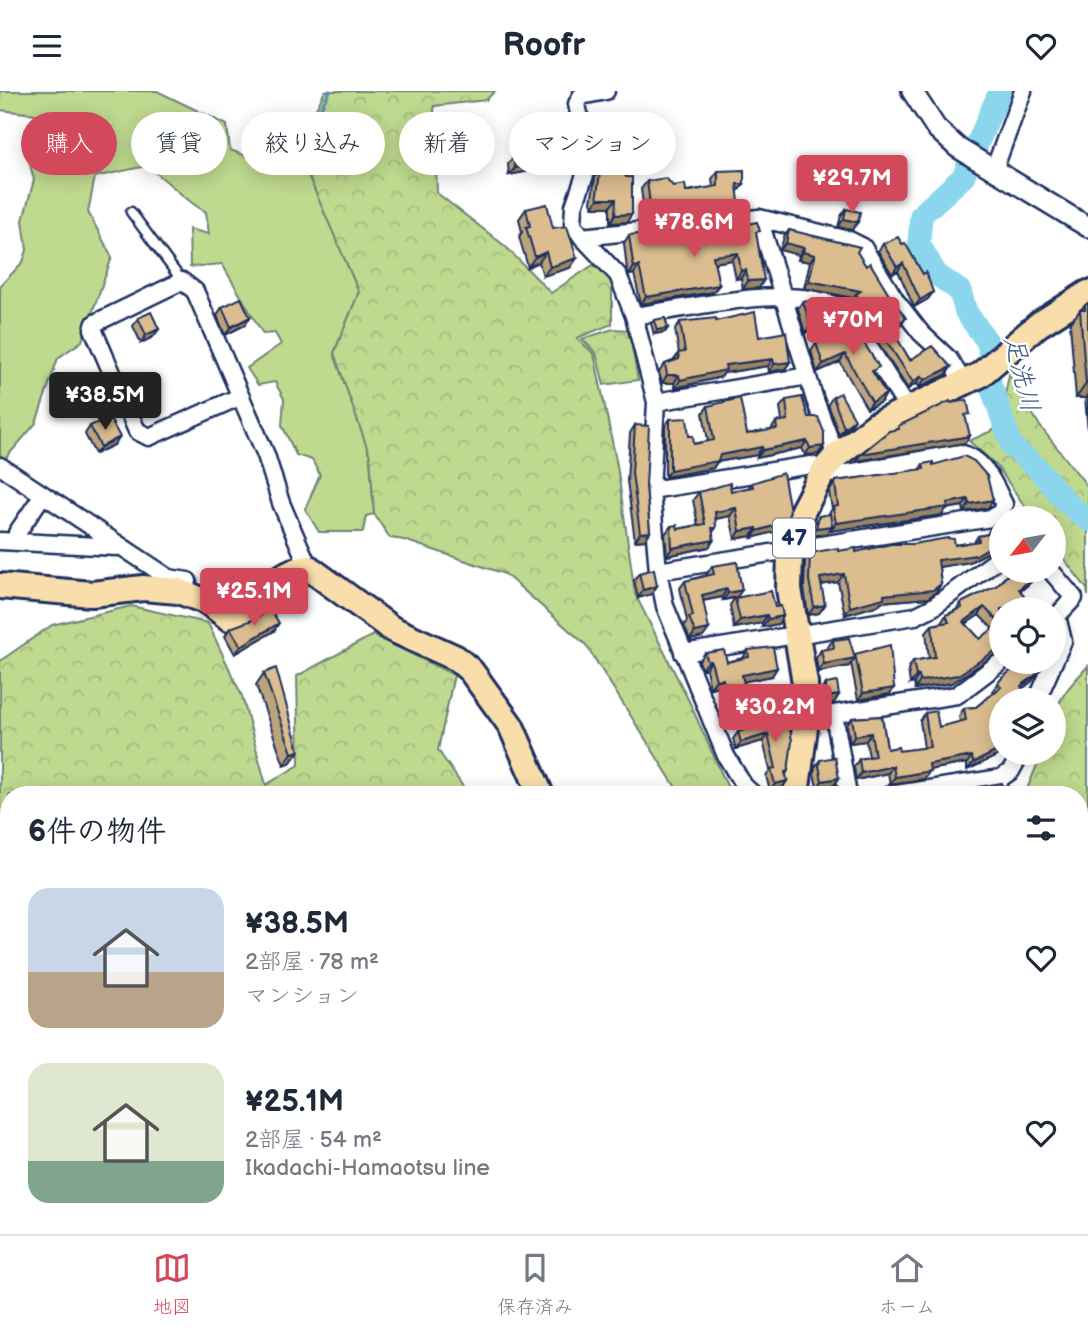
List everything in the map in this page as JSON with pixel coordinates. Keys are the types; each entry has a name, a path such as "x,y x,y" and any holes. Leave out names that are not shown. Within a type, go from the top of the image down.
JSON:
{"main road":[{"name":"47","path":"797,786 806,720 805,683 789,589 791,549 801,514 830,463 877,424 981,373 1038,325 1088,293"},
{"path":"0,586 92,594 155,589 178,591 208,602 229,618 240,616 258,605 278,577 293,569 309,568 392,629 456,658 471,671 511,726 537,786"}],"street":[{"path":"606,91 581,96 577,104 587,156 585,175 574,206 573,224 618,275 634,316 656,402 651,490 658,571 665,606 726,756 744,786"},
{"path":"912,91 936,128 958,148 1088,227"},
{"path":"986,166 1023,91"},
{"path":"582,237 759,218 849,240 863,247 903,311 949,359 981,373"},
{"path":"658,571 991,518 1000,513 1004,504 982,465 960,453 837,475 830,463 808,376 759,218"},
{"path":"239,397 149,437 137,431 93,329 95,323 183,281 195,291 266,455 309,568"},
{"path":"634,316 784,295 832,303 845,309 908,409"},
{"path":"656,402 808,376"},
{"path":"651,490 830,463"},
{"path":"0,466 169,578 188,581 202,591 208,602"},
{"path":"8,541 17,533 42,496"},
{"path":"8,541 119,547"},
{"path":"683,653 921,614 989,566"},
{"path":"1061,583 1074,598 1066,606"},
{"path":"806,720 957,695 989,671"},
{"path":"834,715 846,786"},
{"path":"949,786 1001,778 1014,765"}],"lane":[{"path":"131,212 183,281"}],"green space":[{"path":"0,91 157,91 200,112 131,112 131,169 117,172 117,112 0,110"},
{"path":"325,91 495,91 486,100 434,106 434,112 399,112 399,175 436,175 437,193 505,246 551,293 593,265 612,276 612,324 577,338 594,354 617,465 635,594 689,701 727,786 675,786 586,645 505,574 404,540 390,538 374,514 370,456 334,353 359,292 308,175 385,175 385,112 314,112"},
{"path":"227,125 230,150 241,154 241,175 309,175 359,292 334,353 370,456 374,514 366,516 363,532 319,532 305,509 320,475 312,460 296,455 282,425 284,399 275,382 258,385 247,368 281,344 275,333 263,334 222,264 190,267 189,229 209,234 206,212 190,202 159,175 227,175"},
{"path":"33,175 104,175 95,177 88,212 112,257 82,341 58,358 36,423 5,459 0,455 0,286 23,262 27,250 23,220 34,180"},
{"path":"613,329 629,330 638,380 604,385 596,353 582,339"},
{"path":"1009,375 1040,426 1088,487 1088,596 1087,589 1066,562 1066,506 1025,506 996,465 969,441 998,428"},
{"path":"131,606 208,623 242,696 266,785 299,765 297,676 373,635 454,675 438,750 463,786 0,786 0,661 52,625"},
{"path":"1088,666 1088,786 1028,786 1037,765 1066,765 1066,692"}],"building":[{"path":"744,170 744,184 737,184 739,202 651,212 647,181 666,178 673,186 685,184 686,191 690,191 718,186 718,171"},
{"path":"600,175 632,177 632,214 615,215 616,199 598,199"},
{"path":"547,204 553,228 567,226 577,258 550,267 546,252 535,257 526,227 530,226 526,209"},
{"path":"846,209 860,212 858,222 844,219"},
{"path":"757,222 760,231 756,232 764,280 748,281 746,270 741,271 738,253 713,256 719,285 646,297 639,266 634,267 629,235 649,233 650,242 665,241"},
{"path":"789,230 860,247 857,252 866,266 870,263 889,294 884,297 898,307 906,318 891,328 910,360 932,346 951,367 924,380 922,376 913,382 856,294 861,291 809,281 815,255 803,252 804,248 786,243"},
{"path":"898,237 902,244 905,243 923,274 926,272 933,292 920,300 903,263 897,267 883,244"},
{"path":"241,298 250,317 231,327 222,307"},
{"path":"803,301 816,302 820,313 832,306 845,313 811,325"},
{"path":"1088,303 1086,384 1080,310 1085,310"},
{"path":"151,312 159,329 146,335 138,318"},
{"path":"755,312 759,337 786,332 790,362 774,364 773,359 725,365 726,370 680,380 679,375 667,375 665,364 679,359 678,353 685,352 680,322 716,318 716,321"},
{"path":"665,318 668,328 657,330 654,320"},
{"path":"851,322 879,367 872,371 886,394 872,402 845,354 823,364 816,343"},
{"path":"840,393 855,419 844,428 833,397"},
{"path":"802,397 808,417 818,417 824,432 824,446 810,448 807,441 763,450 762,447 720,455 718,461 670,470 670,419 687,418 689,436 693,436 694,444 714,440 708,406 740,398 747,434 777,429 776,422 788,420 786,400"},
{"path":"967,400 970,414 965,415 970,436 861,454 889,431 899,429 898,426 950,401"},
{"path":"109,417 120,437 101,447 90,426"},
{"path":"635,425 649,426 646,486 650,532 640,533 632,473"},
{"path":"964,456 974,461 987,476 993,500 969,504 968,499 947,503 948,507 836,523 833,507 838,506 836,481 924,469 923,464 933,462 933,465"},
{"path":"783,473 790,511 786,522 757,531 757,528 740,531 736,508 715,512 716,528 712,528 714,540 672,548 671,526 677,525 678,529 705,524 699,492 730,483 731,491 753,487 752,483"},
{"path":"830,514 832,526 816,528 819,516"},
{"path":"989,534 989,547 976,555 938,560 941,584 933,590 884,595 884,598 850,607 844,574 820,578 825,605 814,607 809,580 810,553 838,548 838,551 856,548 856,552 891,544 913,544 948,538 954,539 955,545 979,541 978,536"},
{"path":"737,562 742,590 728,593 727,589 702,595 709,629 695,632 689,617 693,616 685,581 714,574 712,566"},
{"path":"654,569 657,586 643,590 639,573"},
{"path":"999,583 1026,583 1019,589 1025,597 989,597 989,612 984,607 964,622 980,639 989,632 989,655 958,675 920,681 919,675 916,676 913,661 935,657 932,625 949,622 946,615 962,608 961,603"},
{"path":"771,591 775,607 781,606 783,616 768,619 767,615 740,620 735,598"},
{"path":"270,609 279,623 241,646 230,628 255,619"},
{"path":"849,638 855,658 824,664 821,650 834,648 833,640"},
{"path":"890,645 894,688 863,693 855,654"},
{"path":"773,647 777,668 742,675 747,698 790,688 793,700 731,713 723,679 716,680 711,661 708,662 705,653 724,650 727,662 749,657 748,650"},
{"path":"276,668 299,751 292,753 264,673"},
{"path":"1007,674 1037,674 1021,686 1022,688 1000,688 998,683"},
{"path":"837,682 839,695 826,697 826,684"},
{"path":"989,697 989,755 973,763 972,756 929,764 930,771 895,777 893,766 861,773 859,759 875,756 871,733 855,736 852,718 882,716 887,749 898,747 899,751 930,747 925,713 936,711 939,727 966,720 964,708 976,707"},
{"path":"788,716 792,741 788,771 785,772 787,781 775,784 771,769 776,768 768,734 741,742 738,732"},
{"path":"835,757 839,778 822,781 820,760"}],"waterway":[{"path":"319,112 330,91"},
{"name":"足洗川","path":"1000,91 963,177 921,215 919,244 936,274 960,291 966,312 989,344 990,383 1012,446 1039,470 1068,504 1088,520"}]}
